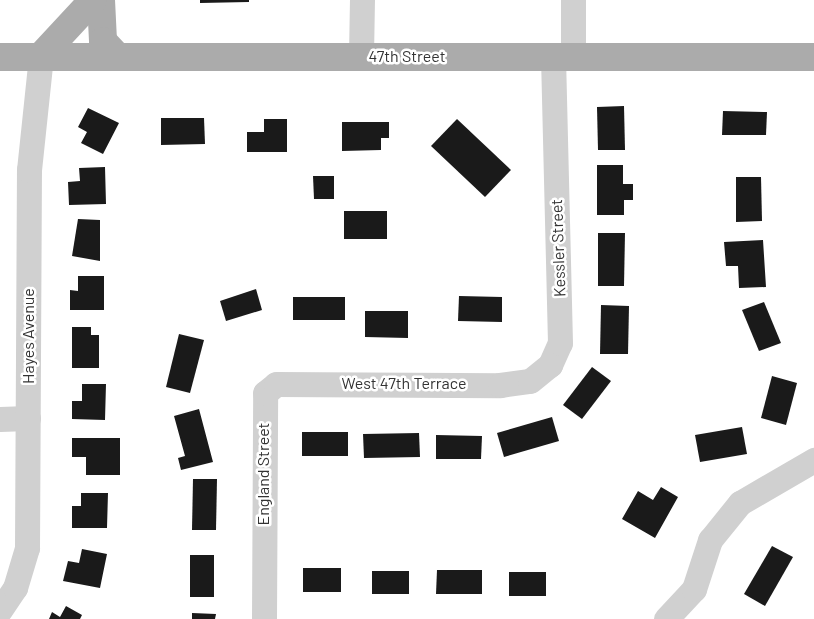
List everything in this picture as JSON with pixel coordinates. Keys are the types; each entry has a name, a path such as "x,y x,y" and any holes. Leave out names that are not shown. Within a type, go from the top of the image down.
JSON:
{"main road":[{"path":"40,56 93,0"},
{"path":"101,0 103,41 118,57"},
{"name":"47th Street","path":"0,56 814,57"}],"street":[{"path":"362,0 362,56"},
{"name":"Kessler Street","path":"483,383 530,381 550,365 560,343 563,56 573,0"},
{"name":"Hayes Avenue","path":"0,610 15,588 27,548 29,170 40,56"},
{"name":"West 47th Terrace","path":"325,383 483,383"},
{"name":"England Street","path":"264,619 265,393 276,384 325,383"},
{"path":"0,418 28,418"},
{"path":"666,619 694,589 710,540 740,503 814,460"}],"building":[{"path":"200,0 249,0 249,2 200,3"},
{"path":"624,106 625,150 598,150 597,107"},
{"path":"88,108 119,123 103,154 81,143 87,132 78,127"},
{"path":"723,111 767,112 766,135 722,135"},
{"path":"161,118 204,118 205,144 161,145"},
{"path":"264,119 287,119 287,152 247,152 247,132 264,132"},
{"path":"457,119 511,170 485,197 431,146"},
{"path":"342,122 389,122 389,138 381,138 381,150 342,151"},
{"path":"597,165 623,165 623,184 633,184 633,200 624,200 624,215 597,215"},
{"path":"105,167 106,204 69,205 68,182 80,181 79,168"},
{"path":"313,176 334,176 334,199 314,199"},
{"path":"736,177 761,177 762,221 736,222"},
{"path":"344,211 387,211 387,239 344,239"},
{"path":"78,219 100,220 100,261 72,256"},
{"path":"598,233 625,233 624,286 598,286"},
{"path":"763,240 766,287 739,288 738,266 726,266 724,242"},
{"path":"78,276 104,276 104,310 70,310 70,290 78,291"},
{"path":"256,289 262,310 226,321 220,301"},
{"path":"459,296 502,297 502,322 458,321"},
{"path":"293,297 345,297 345,320 293,320"},
{"path":"764,302 781,343 759,351 742,310"},
{"path":"601,305 629,306 628,354 600,354"},
{"path":"365,311 408,311 408,338 365,337"},
{"path":"72,327 91,327 91,335 99,335 99,368 72,368"},
{"path":"179,334 204,340 190,393 166,387"},
{"path":"592,367 611,381 582,419 563,405"},
{"path":"772,376 797,383 786,425 761,418"},
{"path":"82,384 106,384 105,420 72,419 72,401 82,401"},
{"path":"199,409 213,462 181,470 178,458 185,456 174,416"},
{"path":"552,417 559,441 504,457 497,433"},
{"path":"742,427 747,454 700,462 695,435"},
{"path":"302,432 348,432 348,456 302,456"},
{"path":"419,433 420,457 364,458 363,434"},
{"path":"436,435 482,436 481,459 436,459"},
{"path":"72,438 120,438 120,475 86,475 86,457 72,457"},
{"path":"193,479 217,479 216,530 192,530"},
{"path":"661,487 678,497 655,538 622,519 638,491 653,500"},
{"path":"81,493 108,493 107,528 72,528 72,506 81,506"},
{"path":"772,546 793,557 765,606 744,594"},
{"path":"82,549 107,554 100,588 63,581 68,561 79,563"},
{"path":"190,555 214,555 214,597 190,597"},
{"path":"303,568 341,568 341,592 303,592"},
{"path":"437,570 482,570 482,594 436,594"},
{"path":"372,571 409,571 409,594 372,594"},
{"path":"509,572 546,572 546,596 509,596"},
{"path":"66,606 82,615 80,619 49,619 52,612 60,617"},
{"path":"192,613 216,614 215,619 192,619"}]}
